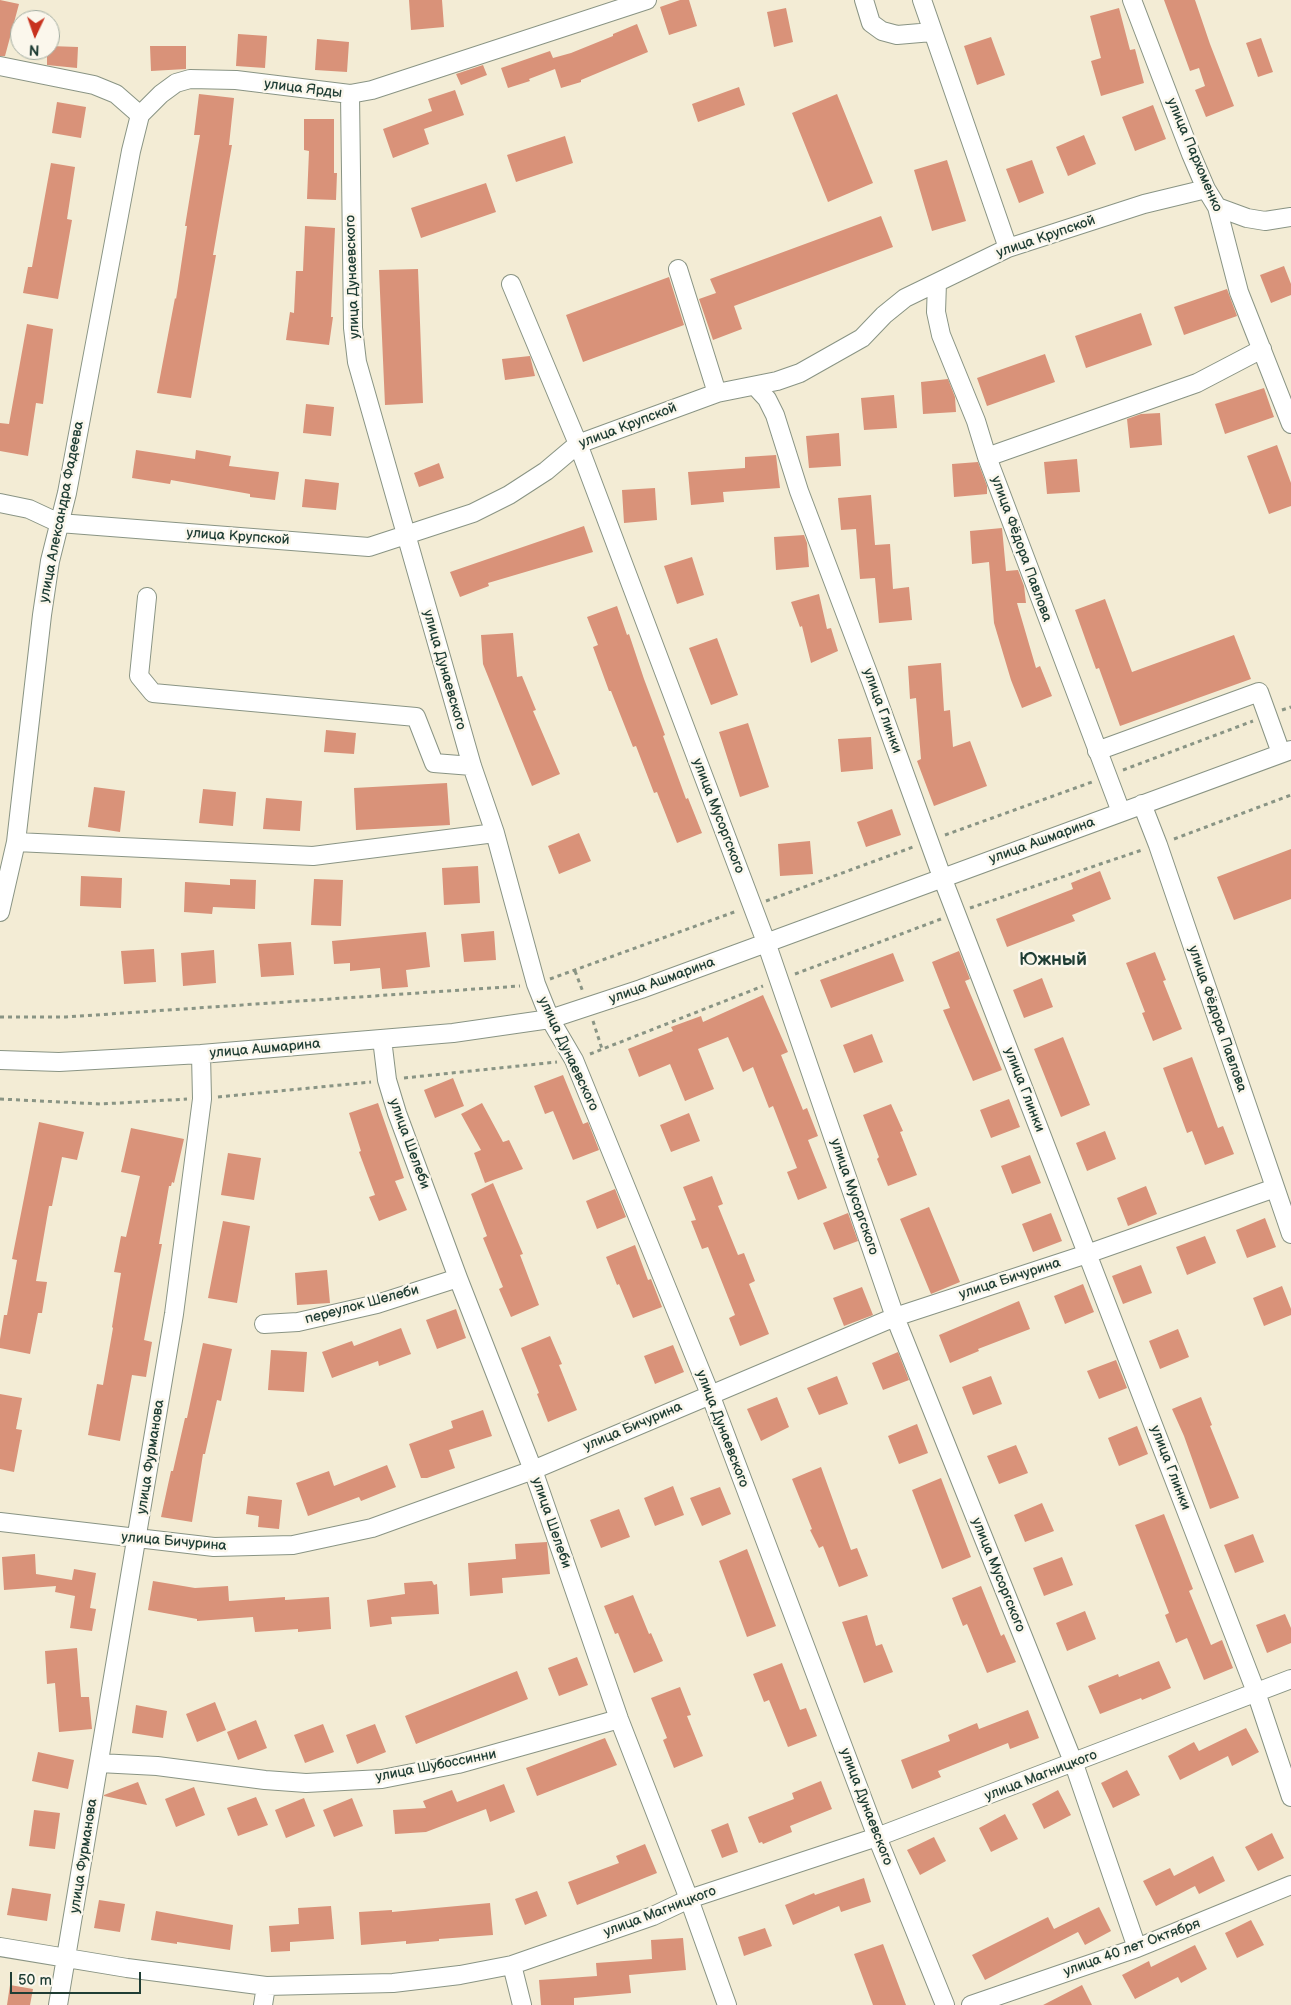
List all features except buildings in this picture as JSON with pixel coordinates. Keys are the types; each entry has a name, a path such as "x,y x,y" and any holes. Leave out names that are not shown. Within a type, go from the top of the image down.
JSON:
{"street":[{"name":"улица Ярды","path":"140,115 161,94 176,83 190,79 236,80 350,94 372,90 648,0"},
{"path":"864,0 871,22 882,31 898,35 932,32"},
{"path":"922,0 1008,248"},
{"name":"улица Пархоменко","path":"1132,0 1206,189 1217,207 1239,292 1291,424"},
{"path":"0,66 94,85 116,94 140,115"},
{"name":"улица Дунаевского","path":"350,94 353,328 357,362 472,766 495,833 536,984 550,1019 574,1060 710,1394 878,1837 945,2005"},
{"name":"улица Александра Фадеева","path":"0,912 16,842 50,561 67,493 130,151 140,115"},
{"name":"улица Крупской","path":"0,503 29,509 59,523 369,547 474,513 509,496 546,471 578,444 717,393 777,381 800,373 862,338 884,315 905,298 1008,248 1144,204 1206,189"},
{"path":"1217,207 1247,218 1265,220 1291,216"},
{"path":"678,269 717,393"},
{"name":"улица Фёдора Павлова","path":"937,283 936,312 941,335 976,422 987,457 1121,812"},
{"name":"улица Мусоргского","path":"511,284 578,444 766,942 895,1317 1074,1764 1137,1948"},
{"path":"987,457 1197,383 1262,349"},
{"name":"улица Глинки","path":"755,386 767,399 775,415 799,491 942,877 1256,1692 1291,1796"},
{"path":"148,597 139,676 153,693 416,717 434,763 472,766"},
{"path":"1097,751 1259,692 1268,716 1286,751"},
{"name":"улица Ашмарина","path":"0,1060 59,1062 201,1054 462,1032 550,1019 641,989 1286,751"},
{"name":"улица Фёдора Павлова","path":"1142,804 1158,845 1291,1234"},
{"path":"16,842 313,856 495,833"},
{"name":"улица Шелеби","path":"382,1039 387,1080 395,1105 458,1278 533,1470 619,1719 689,1900 727,2005"},
{"name":"улица Фурманова","path":"58,2005 178,1284 202,1098 201,1054"},
{"name":"улица Бичурина","path":"0,1522 214,1547 293,1545 372,1528 533,1470 895,1317 1087,1254 1274,1188"},
{"name":"переулок Шелеби","path":"264,1324 298,1322 377,1304 458,1278"},
{"name":"улица Магницкого","path":"0,1947 127,1968 266,1986 392,1983 460,1975 512,1965 653,1916 689,1900 878,1837 1074,1764 1291,1679"},
{"name":"улица Шубоссинни","path":"99,1763 157,1766 265,1780 306,1783 382,1779 458,1764 619,1719"},
{"name":"улица 40 лет Октября","path":"971,2005 1137,1948 1291,1886"},
{"path":"512,1965 522,2005"},
{"path":"263,2005 266,1986"}],"path":[{"path":"0,1017 66,1017 536,984 1291,707"}],"district":[{"name":"Южный","path":"1053,960"}]}
